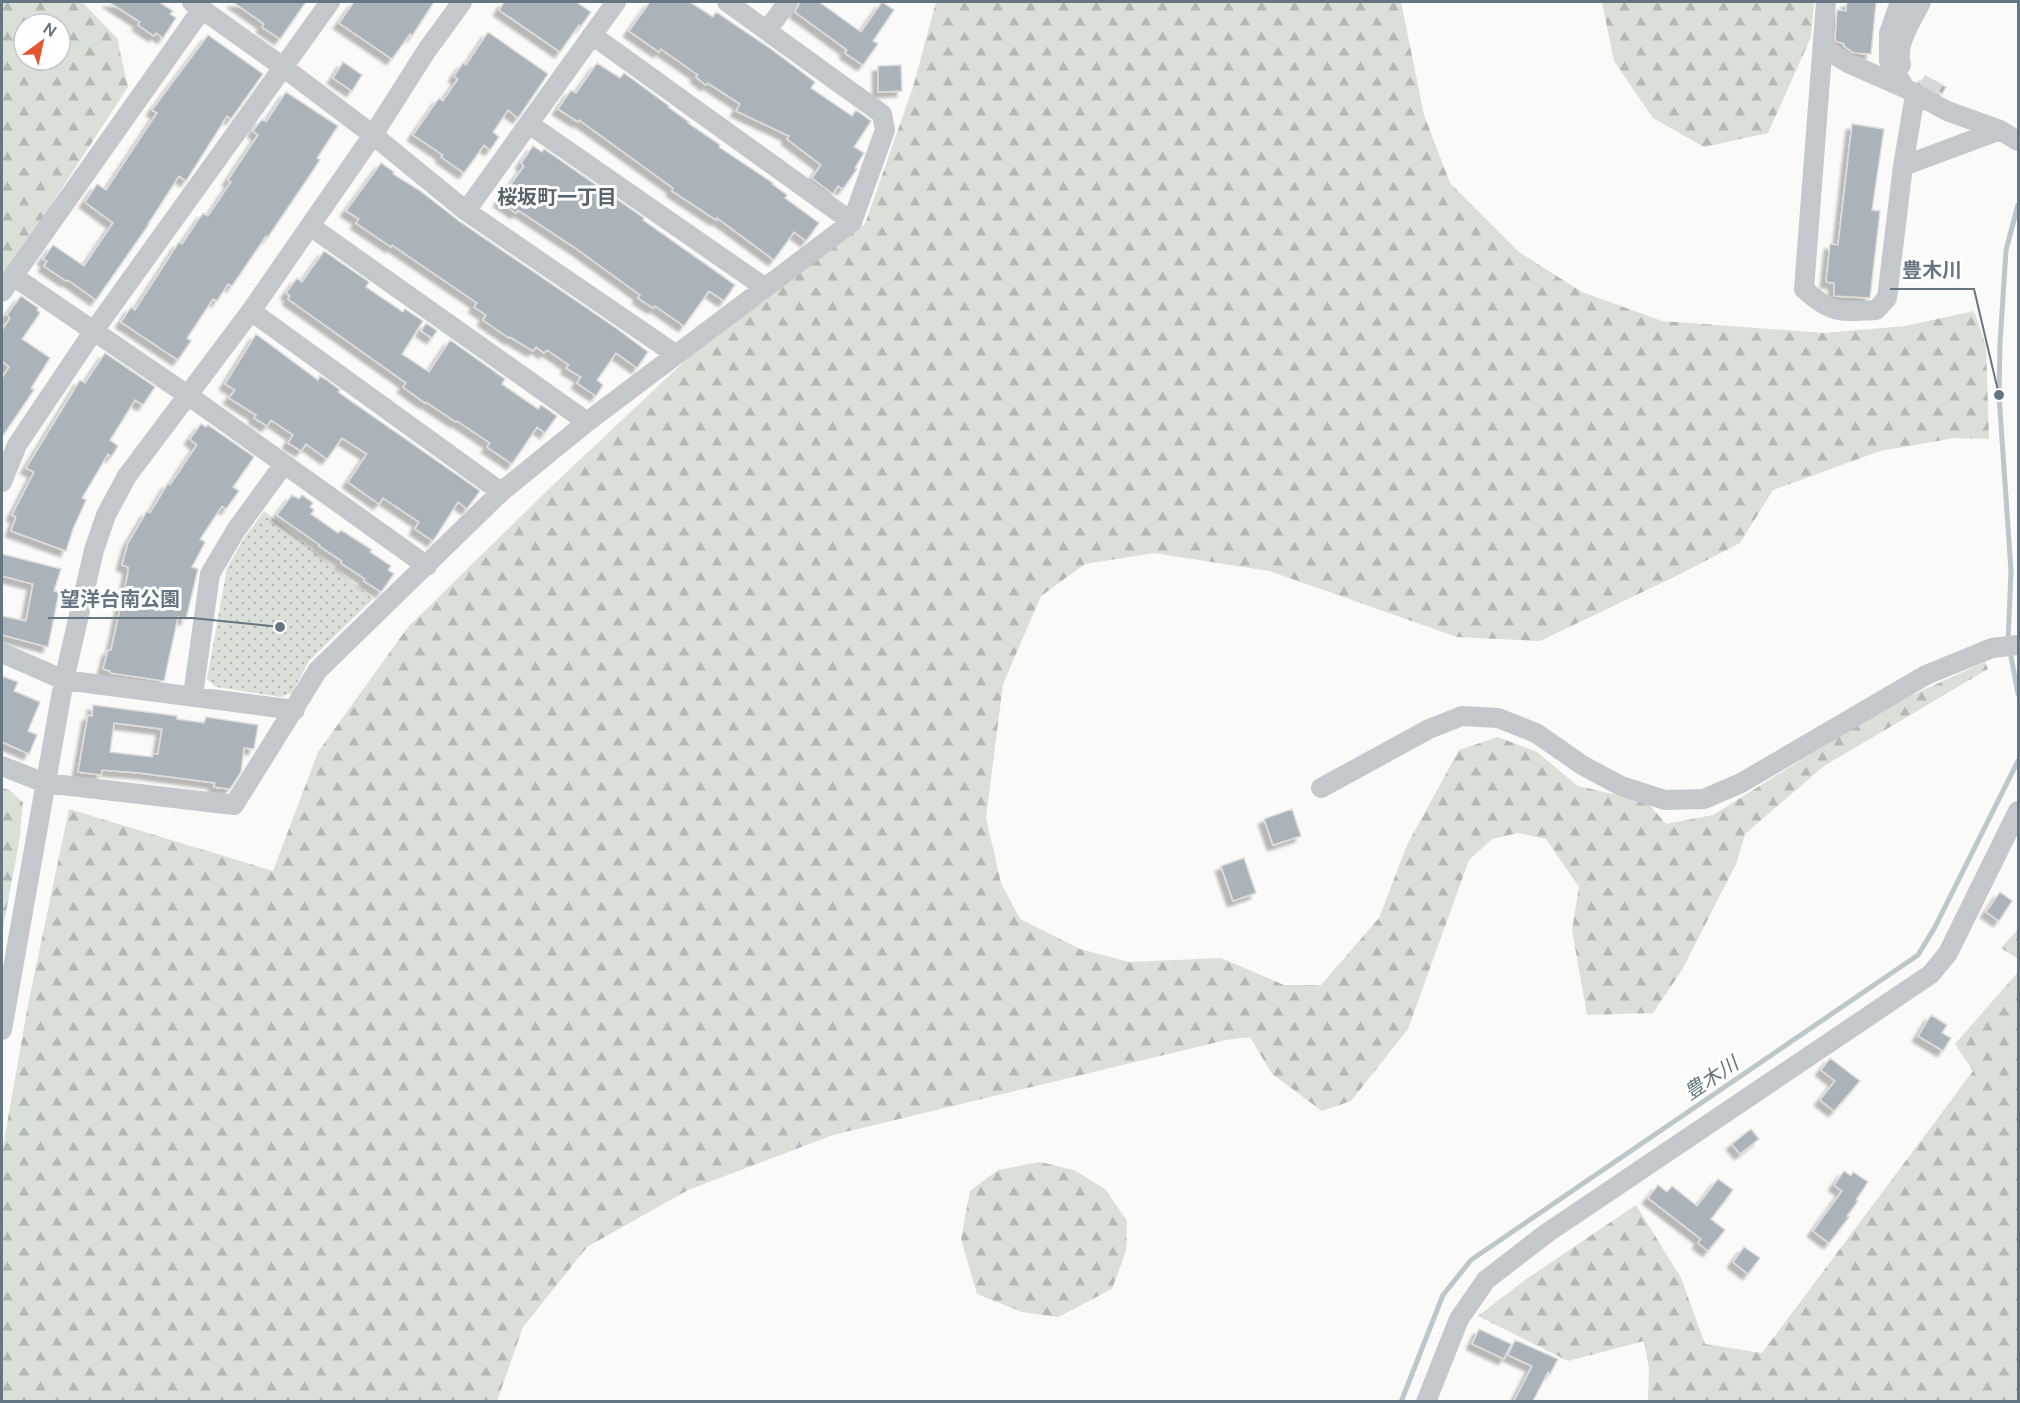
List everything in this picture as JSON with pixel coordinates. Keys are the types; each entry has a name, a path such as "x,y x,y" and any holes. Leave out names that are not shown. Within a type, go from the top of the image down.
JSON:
{"street":[{"path":"2,482 17,445 93,332 330,2"},
{"path":"2,1030 64,680 94,550 106,515 127,476 251,311 373,135 427,50 462,2"},
{"path":"466,210 616,2"},
{"path":"2,766 45,783 234,805 318,670 501,492 675,354 852,222 885,130 882,114 727,2"},
{"path":"767,30 788,2"},
{"path":"1826,2 1804,289 1819,303 1842,312 1876,310 1887,298 1914,90 1901,65 1898,53 1921,2"},
{"path":"1900,2 1889,33 1889,62 1914,90"},
{"path":"427,566 189,396 93,332 7,284 197,5 373,135 466,210 675,354"},
{"path":"592,35 852,222"},
{"path":"1823,48 1848,63 1914,90 1947,111 2000,130"},
{"path":"1941,96 2019,141"},
{"path":"529,124 765,287"},
{"path":"1903,166 2000,130"},
{"path":"310,226 587,422"},
{"path":"251,311 501,492"},
{"path":"193,695 210,574 236,530 284,464"},
{"path":"1321,788 1429,729 1462,716 1498,718 1536,733 1582,765 1622,786 1665,800 1704,799 1741,783 1926,675 1992,648 2019,645"},
{"path":"2,653 64,680 193,695 294,710"},
{"path":"1426,1401 1459,1319 1486,1280 1547,1233 1932,974 1948,953 2019,811"}],"green space":[{"path":"2,2 82,2 117,38 128,87 2,276"},
{"path":"936,2 1401,2 1424,115 1450,183 1519,252 1582,292 1662,321 1824,333 1905,326 1974,311 1986,346 1989,439 1955,438 1880,451 1773,490 1740,543 1540,641 1457,637 1269,571 1154,553 1085,564 1041,596 1003,684 986,818 1001,883 1020,919 1080,949 1129,962 1221,958 1284,985 1321,985 1379,918 1407,845 1459,750 1498,737 1537,752 1578,786 1647,802 1666,824 1713,815 1888,706 1985,662 1988,669 1824,766 1745,834 1736,864 1682,970 1653,1013 1587,1015 1572,930 1579,887 1546,839 1518,833 1492,839 1469,860 1408,1029 1351,1101 1322,1111 1272,1074 1250,1037 1226,1040 833,1135 688,1190 587,1247 523,1327 497,1401 2,1402 2,1152 28,1005 69,809 273,871 318,752 408,627 554,484 706,341 865,224 913,87"},
{"path":"1602,2 1814,2 1811,37 1768,133 1704,147 1653,118 1614,61"},
{"path":"264,511 373,599 309,661 292,693 281,697 216,687 207,679 227,568"},
{"path":"2,788 9,790 23,802 19,843 2,933"},
{"path":"2018,929 2018,959 2001,948"},
{"path":"2018,972 2018,1401 1648,1401 1649,1368 1644,1341 1568,1361 1478,1316 1525,1280 1636,1205 1681,1278 1705,1344 1762,1353 1973,1071 1955,1044"},
{"path":"1040,1162 1074,1170 1105,1189 1127,1221 1126,1251 1112,1289 1058,1317 1022,1312 977,1294 961,1239 970,1191 998,1170"}],"building":[{"path":"109,2 159,2 173,11 170,14 176,18 163,38 156,33 154,36 138,25 140,22"},
{"path":"233,2 306,2 280,39 262,27 264,24"},
{"path":"354,2 434,2 412,36 410,34 392,59 339,23"},
{"path":"504,2 576,2 591,12 560,52 499,10"},
{"path":"650,2 690,2 713,17 716,12 815,82 811,88 852,116 856,110 871,121 854,147 864,153 855,168 857,169 843,189 838,186 833,194 812,178 821,165 787,139 789,136 736,111 740,104 708,83 706,85 696,77 698,75 661,49 659,52 629,31"},
{"path":"800,2 819,2 861,32 882,2 894,10 873,41 878,44 863,65 845,53 847,50 795,12"},
{"path":"1847,2 1876,2 1871,54 1854,53 1844,44 1835,41 1837,10 1846,11"},
{"path":"488,32 548,74 518,118 508,110 493,132 499,137 490,150 484,145 464,173 441,157 443,155 413,135 439,98 443,101 458,79 454,76 463,63 466,65"},
{"path":"208,35 263,74 231,119 227,116 186,181 179,176 96,300 44,266 47,261 43,259 53,245 84,266 113,223 85,202 97,184 106,190 157,113 152,110"},
{"path":"343,62 362,75 352,91 333,78"},
{"path":"597,63 620,78 624,73 720,145 719,147 773,183 787,195 785,198 819,223 806,241 794,232 774,260 717,218 716,220 672,191 673,188 579,120 578,122 558,109 571,90 576,93"},
{"path":"901,65 902,91 878,92 878,66"},
{"path":"1925,76 1946,87 1942,94 1921,83"},
{"path":"286,92 338,126 317,158 320,160 268,237 266,236 232,286 228,284 217,301 213,299 187,338 191,341 178,360 121,322 131,307 135,310 179,242 182,244 203,213 208,216 231,182 228,180 258,135 253,131 262,119 266,122"},
{"path":"1852,124 1884,129 1872,210 1880,211 1870,298 1834,296 1834,283 1826,282 1830,244 1838,245"},
{"path":"533,146 542,152 544,149 735,285 724,301 709,291 684,326 655,306 653,308 638,298 640,295 574,247 518,210 516,213 499,201 524,166 521,163"},
{"path":"381,163 459,221 648,352 637,368 616,353 597,380 603,385 596,396 577,383 581,377 566,368 569,365 547,350 544,353 536,347 533,351 509,338 483,320 486,315 474,307 477,303 356,223 359,219 346,211"},
{"path":"324,251 369,282 366,287 403,312 405,309 423,321 402,354 429,372 450,340 505,379 502,384 538,409 541,405 557,416 545,433 537,427 512,464 487,447 490,443 425,403 403,387 406,383 288,299 290,296 286,293 297,278 302,282"},
{"path":"21,296 38,308 40,313 22,339 50,358 31,388 34,390 2,437 2,378 9,367 2,361 2,330 10,318 7,315"},
{"path":"426,323 437,331 432,338 421,331"},
{"path":"256,334 318,380 320,376 325,379 340,390 338,392 480,491 467,509 458,502 433,541 415,529 419,522 383,498 379,504 348,482 367,454 342,438 327,459 306,444 301,451 288,443 293,435 271,420 267,426 254,418 256,415 229,398 235,390 225,384"},
{"path":"105,353 155,387 143,405 135,400 110,440 118,446 111,457 108,454 82,498 86,500 66,551 11,531 16,517 12,515 34,472 26,468 80,380 85,383"},
{"path":"201,424 206,427 208,425 254,457 233,487 239,491 226,509 222,506 200,539 205,542 192,567 198,569 186,619 178,617 164,681 110,673 103,669 108,650 111,650 128,573 128,567 122,565 128,543 147,511 150,513 168,483 170,485 197,445 190,439"},
{"path":"292,495 299,499 302,495 313,503 310,507 314,510 311,514 338,533 341,530 372,550 370,552 391,566 388,570 394,574 381,592 277,515"},
{"path":"2,554 61,569 54,591 59,592 48,647 2,635 2,616 26,621 33,584 2,576"},
{"path":"2,676 18,682 14,691 40,702 28,731 37,735 29,754 2,742"},
{"path":"93,705 177,716 177,719 204,723 206,717 258,725 254,749 244,748 241,772 230,789 214,787 215,783 140,773 102,770 101,775 78,772 88,715 92,716","holes":["114,723 162,729 158,754 153,754 152,757 110,752"]},
{"path":"1292,809 1301,836 1273,845 1264,819"},
{"path":"1244,858 1256,893 1233,901 1221,866"},
{"path":"2000,892 2012,901 1999,921 1986,912"},
{"path":"1931,1015 1947,1025 1942,1033 1951,1038 1943,1051 1918,1036"},
{"path":"1830,1058 1860,1081 1834,1111 1820,1100 1835,1081 1821,1070"},
{"path":"1751,1129 1759,1139 1740,1154 1732,1144"},
{"path":"1844,1171 1851,1176 1853,1172 1868,1182 1847,1216 1849,1217 1829,1243 1813,1231 1842,1191 1834,1185"},
{"path":"1718,1179 1733,1190 1711,1219 1725,1230 1708,1251 1698,1243 1701,1239 1648,1198 1658,1185 1667,1192 1672,1186 1697,1206"},
{"path":"1744,1247 1760,1258 1748,1274 1733,1262"},
{"path":"1479,1329 1511,1344 1504,1359 1472,1344"},
{"path":"1515,1340 1558,1359 1550,1374 1548,1372 1533,1401 1514,1401 1532,1366 1508,1355"}],"waterway":[{"name":"豊木川","path":"2008,642 2011,571 1999,395 2000,344 2006,250 2018,205"},
{"name":"豊木川","path":"2010,651 2018,694"},
{"name":"豊木川","path":"1401,1402 1443,1295 1471,1260 1918,955 1935,927 2018,761"}],"tunnel":[{"path":"1920,85 1941,96"}],"place":[{"name":"豊木川","path":"1999,395"},
{"name":"望洋台南公園","path":"280,627"}],"district":[{"name":"桜坂町一丁目","path":"557,197"}]}
